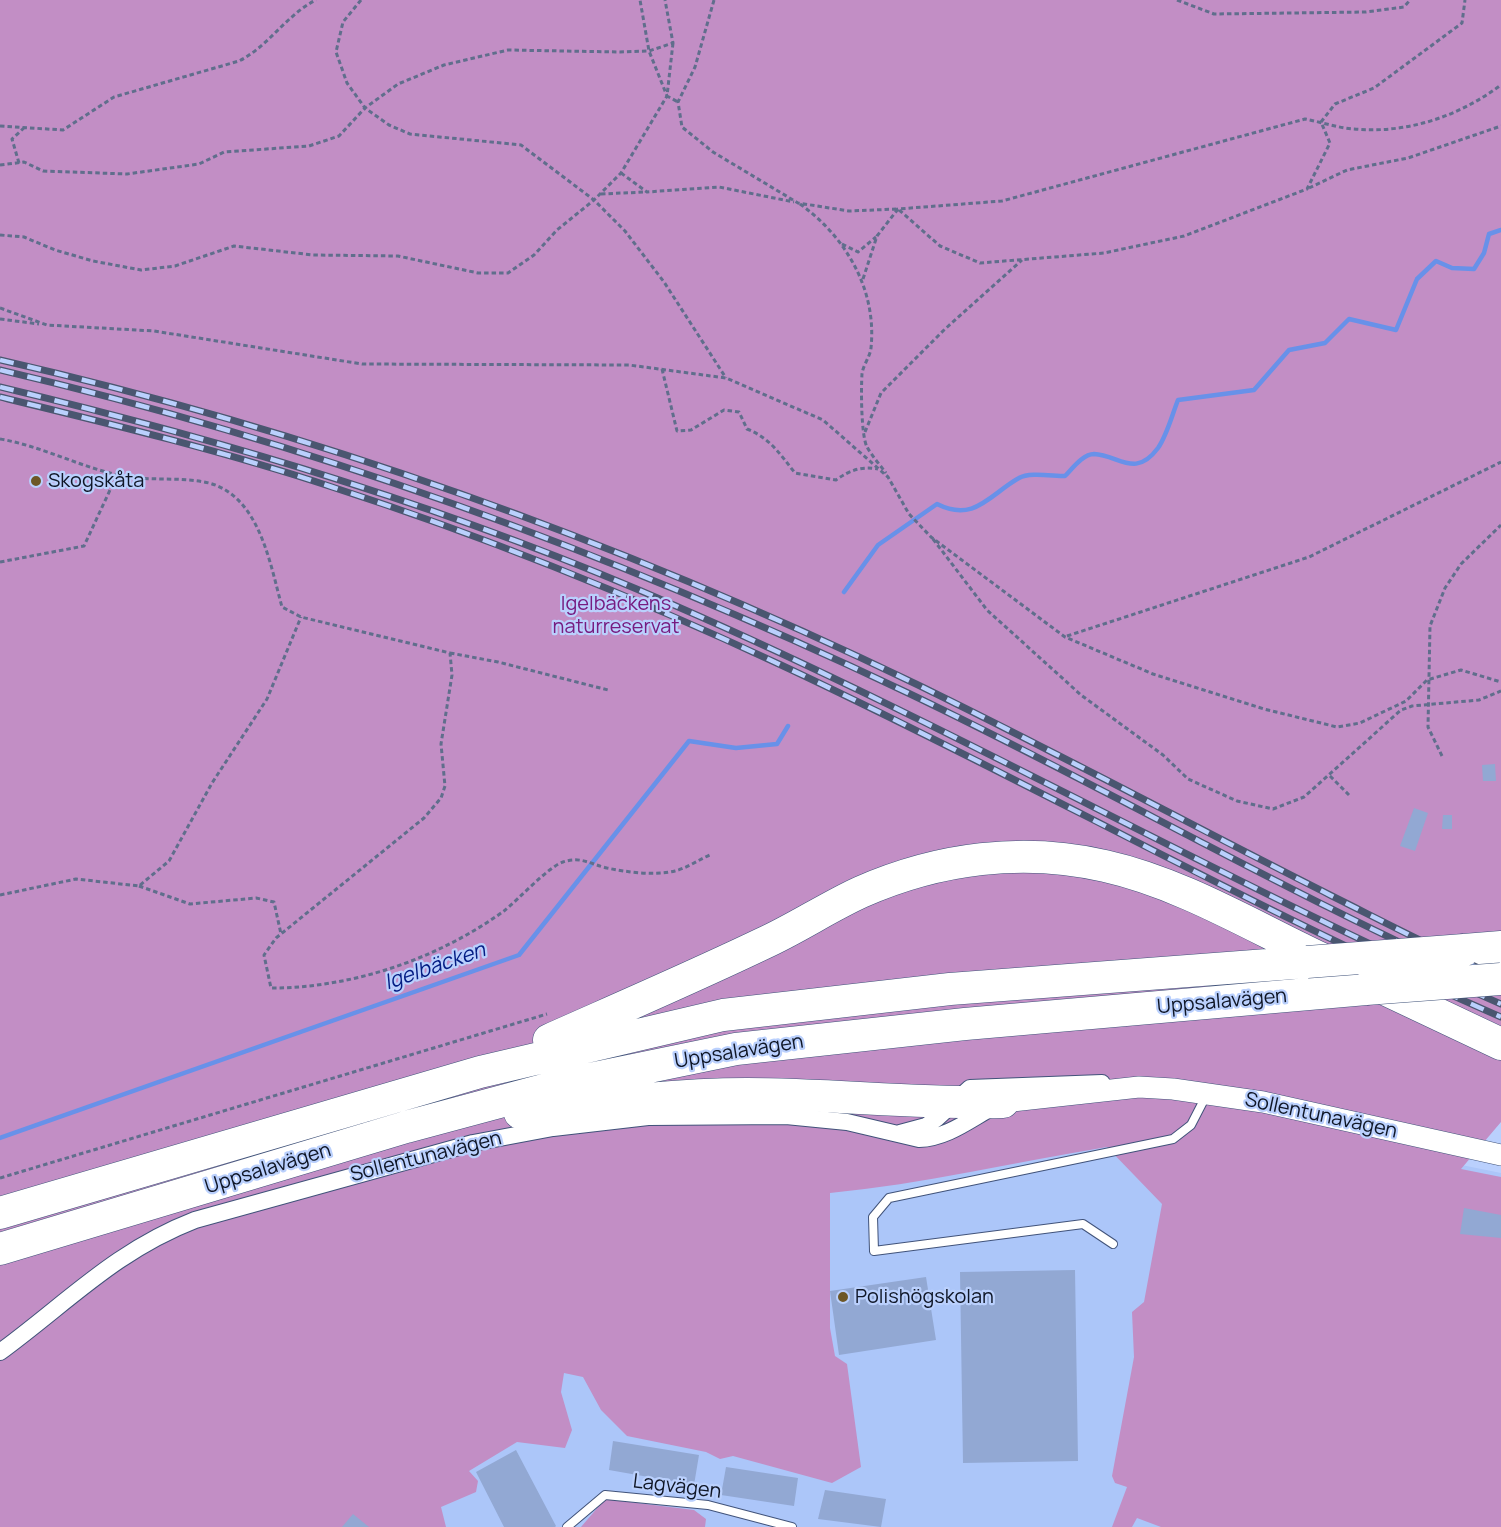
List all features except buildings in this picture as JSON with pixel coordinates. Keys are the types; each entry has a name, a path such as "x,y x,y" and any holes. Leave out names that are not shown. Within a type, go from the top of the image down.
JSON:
{"highway":[{"path":"480,1071 716,966 887,881 957,861 992,857 1065,859 1140,876 1173,889 1501,1044"},
{"name":"Uppsalavägen","path":"0,1213 480,1071 723,1015 950,989 1501,946"},
{"name":"Uppsalavägen","path":"0,1249 406,1127 566,1084 736,1049 965,1024 1501,979"},
{"path":"406,1127 619,1099 698,1094 801,1095 952,1103 1003,1102"}],"street":[{"name":"Sollentunavägen","path":"897,1134 926,1126 970,1088 1095,1083 1263,1102 1501,1155"},
{"name":"Sollentunavägen","path":"0,1352 86,1282 138,1246 166,1231 195,1220 473,1143 553,1128 648,1117 715,1115 786,1116 846,1122 919,1139 944,1135 1003,1102 1139,1087"}],"lane":[{"path":"1113,1244 1083,1224 874,1251 873,1217 889,1198 1173,1139 1191,1125 1207,1094"},
{"name":"Lagvägen","path":"567,1527 604,1495 708,1505 792,1527"}],"path":[{"path":"0,126 63,130 114,97 239,61 258,51 299,9 316,0"},
{"path":"361,0 342,22 336,52 347,83 365,108 389,125 410,134 521,145 594,200 625,231 664,282 726,378"},
{"path":"640,0 649,51 667,96 678,102"},
{"path":"0,235 24,237 93,261 141,270 175,266 234,246 313,255 398,256 478,273 508,273 534,255 557,230 601,194 621,173 667,96 673,43 665,0"},
{"path":"714,0 695,67 678,102 682,127 713,152 798,203 823,221 863,279 870,318 871,350 862,372 866,445 919,526 1065,637 1153,674 1264,709 1337,728 1360,723 1406,701 1427,680 1461,670 1501,682"},
{"path":"1177,0 1214,14 1366,12 1404,8 1410,0"},
{"path":"1321,122 1335,104 1374,88 1462,23 1465,0"},
{"path":"0,165 24,162 43,171 127,174 199,164 224,152 309,146 339,136 365,108 398,84 444,65 508,50 553,53 649,51 673,43"},
{"path":"601,194 719,187 849,211 1002,201 1305,119 1353,130 1392,128 1430,122 1469,107 1501,85"},
{"path":"1307,189 1330,143 1321,122"},
{"path":"898,209 940,246 980,263 1104,253 1184,236 1307,189 1347,170 1408,158 1501,126"},
{"path":"19,163 12,139 25,127"},
{"path":"621,173 647,192"},
{"path":"841,244 858,252 877,236 898,209"},
{"path":"863,279 877,236"},
{"path":"865,434 881,393 944,330 1023,259"},
{"path":"0,308 47,325"},
{"path":"0,319 47,325 154,331 362,364 629,365 726,378 823,420 888,477"},
{"path":"662,369 677,431 691,430 724,410 739,412 747,429 763,435 774,445 795,473 836,480 846,473 865,467 879,470"},
{"path":"0,440 117,475 209,483 233,495 254,521 268,553 282,607 301,617 608,690"},
{"path":"1065,637 1309,557 1501,462"},
{"path":"0,562 84,546 117,475"},
{"path":"1442,756 1428,727 1426,704 1430,626 1445,588 1461,564 1501,525"},
{"path":"932,537 987,610 1081,695 1162,755 1188,779 1237,801 1273,809 1304,797 1401,710 1426,704 1479,700 1501,691"},
{"path":"139,886 169,861 212,783 267,699 301,617"},
{"path":"450,653 452,675 441,744 445,786 441,798 424,818 281,934 264,955 271,988 307,988 386,972 464,936 504,910 561,862 581,858 605,867 633,872 674,871 712,854"},
{"path":"1330,776 1349,795"},
{"path":"0,895 76,879 139,886 190,904 256,898 274,902 281,934"},
{"path":"0,1178 555,1011"}],"shaded area":[{"name":"Polishögskolan","path":"1156,1103 1501,1173 1501,1527 5,1527 119,1368"}],"green space":[{"name":"Igelbäckens naturreservat","path":"0,0 1501,0 1501,1122 1461,1169 1501,1177 1501,1527 1161,1527 1137,1518 1132,1527 1112,1527 1127,1487 1115,1483 1112,1476 1134,1357 1132,1312 1144,1302 1162,1204 1107,1147 934,1178 830,1193 830,1328 835,1356 847,1364 861,1467 832,1483 733,1456 720,1459 706,1452 627,1436 601,1410 583,1377 564,1373 561,1392 572,1430 565,1448 517,1442 469,1471 478,1481 476,1492 441,1507 446,1527 0,1527"},
{"path":"605,1499 694,1510 706,1519 705,1527 581,1527"}],"waterway":[{"name":"Igelbäcken","path":"844,592 878,545 937,504 950,509 972,508 1023,476 1065,476 1078,462 1094,454 1127,463 1142,462 1150,457 1161,443 1178,400 1254,390 1289,350 1325,343 1349,319 1396,330 1417,279 1436,261 1452,268 1474,269 1484,253 1489,234 1501,230"},
{"name":"Igelbäcken","path":"0,1138 519,955 689,741 736,748 777,744 788,726"}],"railway":[{"path":"0,360 236,421 352,457 467,496 694,584 916,684 1395,928 1501,978"},
{"path":"0,370 118,399 349,468 463,507 687,594 908,693 1351,919 1501,989"},
{"path":"0,387 172,431 343,481 511,539 594,571 676,606 884,702 1294,907 1501,1004"},
{"path":"0,397 167,439 291,474 446,526 615,592 726,640 871,708 1229,889 1501,1017"}],"place":[{"name":"Skogskåta","path":"36,481"},
{"name":"Polishögskolan","path":"843,1297"}]}
